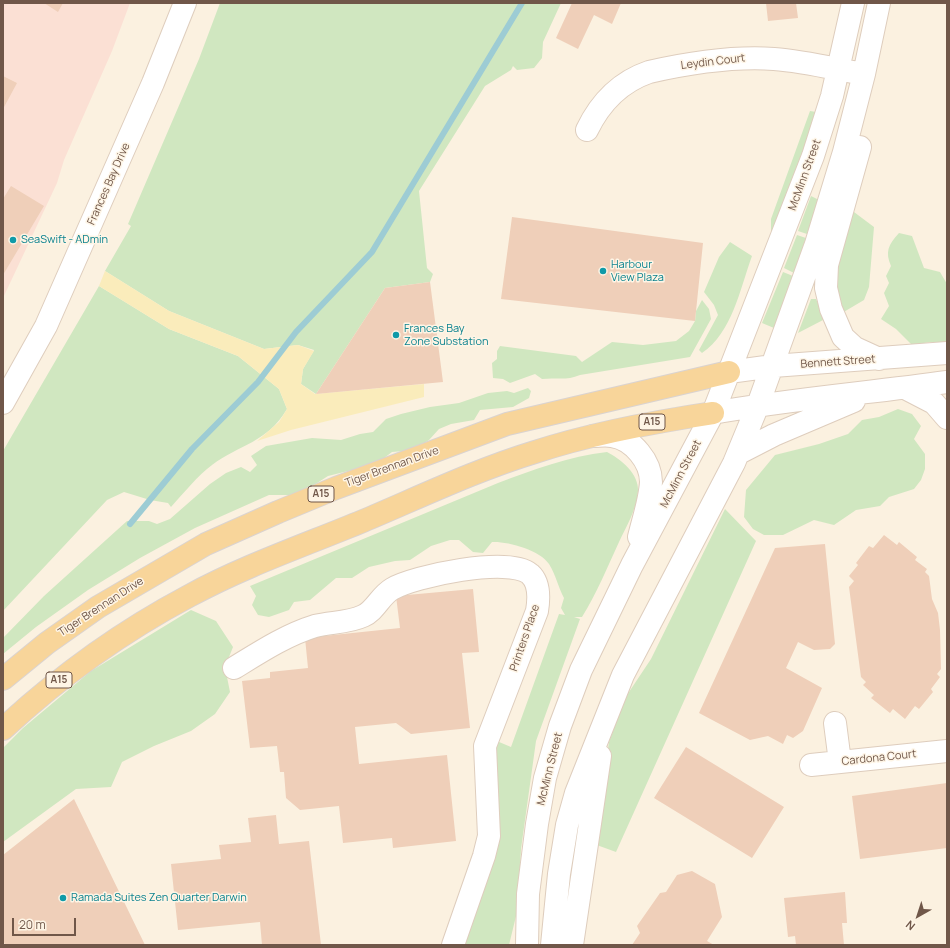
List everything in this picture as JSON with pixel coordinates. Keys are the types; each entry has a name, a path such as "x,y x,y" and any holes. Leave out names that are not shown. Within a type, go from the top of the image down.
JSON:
{"main road":[{"name":"Tiger Brennan Drive","path":"3,679 98,607 152,574 206,544 285,509 336,488 507,424 729,372"},
{"name":"A15","path":"3,729 82,662 190,595 231,576 480,471 536,452 592,436 650,422 713,413"}],"street":[{"name":"Frances Bay Drive","path":"3,404 46,326 153,83 185,3"},
{"name":"McMinn Street","path":"527,945 528,894 531,865 545,778 553,749 581,670 632,565 713,413 803,182 822,128 838,69 853,3"},
{"path":"552,945 557,888 567,826 576,793 623,675 739,453 773,366 821,229 850,133 879,3"},
{"name":"Leydin Court","path":"587,130 596,113 608,98 637,76 649,72 749,58 793,61 864,74"},
{"path":"864,74 864,117 859,152 827,265 826,288 831,309 843,337 855,348 879,359"},
{"name":"Bennett Street","path":"729,372 773,366 947,353"},
{"path":"713,413 758,405 947,382"},
{"path":"905,388 934,403 947,418"},
{"path":"739,453 774,435 871,392"},
{"path":"592,436 612,436 628,443 641,456 650,472 650,490 632,565"},
{"name":"Printers Place","path":"234,668 263,650 313,627 364,616 391,590 411,580 438,573 505,566 522,569 530,574 538,592 537,611 485,746 489,836 488,846 454,945"},
{"path":"572,945 608,710"},
{"path":"835,723 840,762"},
{"name":"Cardona Court","path":"811,765 947,751"}],"shaded area":[{"path":"3,3 130,3 112,51 64,160 57,183 3,298"}],"green space":[{"path":"220,3 561,3 543,42 542,58 534,68 517,70 513,66 511,70 485,86 419,191 427,268 433,274 430,282 385,288 316,394 301,384 303,369 314,350 298,345 264,349 169,311 105,271 131,226 128,224 199,59"},
{"path":"810,111 816,112 805,150 771,238 771,219"},
{"path":"811,196 819,200 807,234 798,231"},
{"path":"850,209 874,227 869,287 864,300 842,313 834,291 835,273"},
{"path":"899,233 912,236 924,268 940,272 947,284 947,344 930,342 912,345 896,329 881,319 889,306 884,293 889,283 886,276 891,266 888,253 892,241"},
{"path":"797,235 806,238 794,273 784,268"},
{"path":"730,242 752,256 739,296 728,322 721,334 702,353 699,350 718,315 714,305 704,292 719,257"},
{"path":"783,272 793,276 774,328 762,323"},
{"path":"99,286 169,329 238,356 279,389 287,409 271,429 262,436 222,458 207,469 171,507 168,503 150,500 124,492 107,500 3,611 3,451"},
{"path":"811,299 816,299 825,319 798,333"},
{"path":"702,300 709,309 711,319 690,357 566,378 542,379 535,374 510,383 503,379 493,378 492,363 497,359 497,351 500,346 576,356 582,362 612,342 643,345 676,341 689,331 695,321 696,311"},
{"path":"528,388 531,391 529,398 513,407 480,410 474,420 451,424 439,429 429,440 414,450 392,452 376,464 328,476 314,485 290,495 269,495 195,528 140,558 88,590 36,627 3,654 3,638 44,596 127,521 149,521 157,524 170,519 210,484 226,473 241,467 250,472 257,465 251,456 266,446 312,438 341,440 360,434 373,432 386,419 401,414 430,407 459,403 488,393 507,391 514,393"},
{"path":"898,409 912,414 921,426 914,439 925,454 925,469 921,480 914,489 889,497 880,506 856,510 834,525 814,520 783,535 764,535 753,529 744,517 746,490 775,455 819,444 848,434 862,420 879,417"},
{"path":"607,452 623,463 636,479 638,491 636,504 631,518 592,599 582,617 574,617 580,619 536,741 521,849 518,908 509,945 461,945 496,838 492,739 511,747 559,614 565,615 561,608 564,598 549,564 545,559 523,547 506,543 492,542 483,553 473,552 459,540 450,540 431,546 410,560 395,561 369,567 352,578 336,578 310,600 294,602 289,610 269,617 258,615 252,605 256,596 250,586 498,483 565,460"},
{"path":"725,509 756,541 616,852 594,844 609,742 625,698 651,659"},
{"path":"191,610 216,621 233,647 225,667 230,692 215,714 191,731 154,746 122,762 111,787 76,789 3,842 3,748 23,728 91,671"}],"sand":[{"path":"105,271 169,311 264,349 298,345 314,351 303,369 301,384 315,394 424,384 424,397 291,430 257,441 279,422 287,409 279,389 238,356 169,329 99,286"}],"building":[{"path":"44,3 63,3 58,12"},
{"path":"572,3 621,3 612,24 594,15 578,49 556,38"},
{"path":"766,3 796,3 798,18 768,21"},
{"path":"3,76 17,83 3,109"},
{"name":"SeaSwift - ADmin","path":"11,186 44,206 3,275 3,199"},
{"name":"Harbour View Plaza","path":"512,217 703,243 695,321 501,299"},
{"name":"Frances Bay Zone Substation","path":"430,282 443,382 316,394 385,288"},
{"path":"884,535 897,545 899,542 917,557 915,560 927,569 925,572 929,576 932,599 938,613 940,630 941,669 937,674 940,677 931,689 933,692 919,709 915,706 905,719 893,709 890,713 871,698 874,695 863,685 866,682 861,677 849,587 854,581 849,576 858,565 856,563 869,546 873,548"},
{"path":"825,544 835,644 830,649 814,650 798,642 786,668 822,688 803,731 793,738 787,735 783,744 768,736 750,740 699,713 775,548"},
{"path":"473,589 479,652 462,653 470,728 411,734 396,723 355,727 359,764 447,755 456,841 393,848 392,838 343,843 339,806 300,810 286,798 284,772 280,772 277,746 250,748 242,681 270,678 270,672 308,668 305,638 400,628 396,596"},
{"path":"686,747 784,807 752,858 654,798"},
{"path":"947,783 947,848 860,859 852,796"},
{"name":"Ramada Suites Zen Quarter Darwin","path":"74,799 145,945 5,945 3,940 3,855"},
{"path":"276,815 279,844 309,841 321,945 262,945 260,922 178,930 171,864 221,859 219,845 251,842 248,818"},
{"path":"692,871 715,884 722,917 707,941 714,945 632,945 640,933 637,926 660,893 666,892 677,875"},
{"path":"845,892 847,923 842,923 844,945 796,945 795,936 788,937 784,898"}],"waterway":[{"path":"130,524 192,449 258,382 296,332 372,252 522,3"}],"place":[{"name":"SeaSwift - ADmin","path":"13,240"},
{"name":"Harbour View Plaza","path":"603,271"},
{"name":"Frances Bay Zone Substation","path":"396,335"},
{"name":"Ramada Suites Zen Quarter Darwin","path":"63,898"}]}
